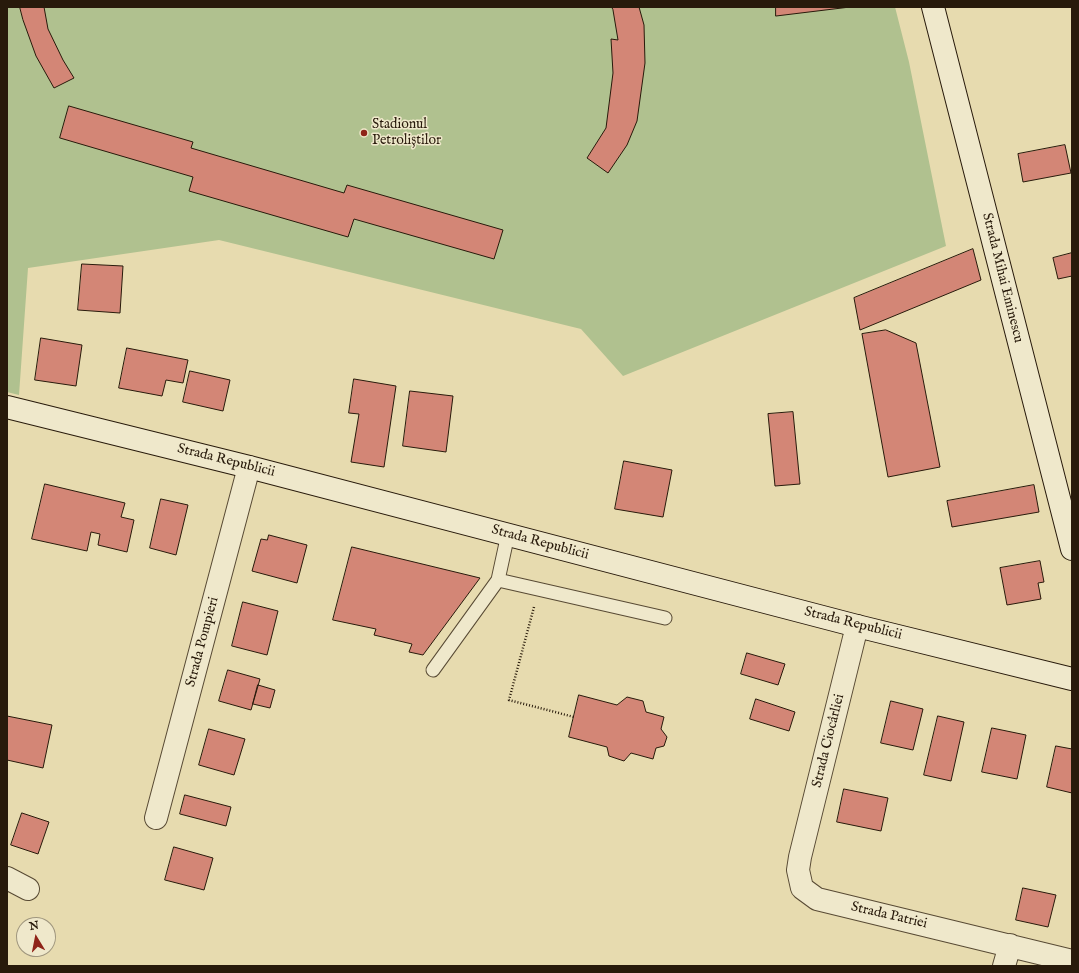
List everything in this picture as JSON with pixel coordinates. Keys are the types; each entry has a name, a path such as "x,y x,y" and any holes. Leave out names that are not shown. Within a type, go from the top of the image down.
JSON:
{"main road":[{"name":"Strada Mihai Eminescu","path":"933,7 1072,550"},
{"name":"Strada Republicii","path":"7,407 249,467 857,626 1072,679"},
{"name":"Strada Pompieri","path":"156,818 249,467"},
{"name":"Strada Ciocârliei","path":"800,857 857,626"},
{"name":"Strada Patriei","path":"800,857 798,870 802,888 817,899 1072,960"},
{"path":"7,878 28,889"},
{"path":"1004,966 1010,945"}],"lane":[{"path":"433,670 498,580 508,534"},
{"path":"498,580 665,618"}],"path":[{"path":"539,589 509,700 574,717"}],"green space":[{"path":"7,7 895,7 909,62 946,246 623,376 581,329 219,240 28,268 19,395 7,392"}],"building":[{"path":"20,7 44,7 48,29 63,60 74,78 54,88 36,56"},
{"path":"612,7 639,7 644,25 645,63 637,121 627,145 608,173 587,158 606,128 613,73 611,39 618,40"},
{"path":"776,7 850,7 776,16"},
{"path":"69,106 193,142 191,148 344,193 347,185 503,230 494,259 354,219 348,237 189,191 193,177 60,138"},
{"path":"1065,145 1071,173 1023,182 1018,154"},
{"path":"973,249 981,280 860,330 854,298"},
{"path":"1072,253 1072,276 1058,279 1053,258"},
{"path":"82,264 123,266 120,313 78,310"},
{"path":"886,330 916,343 940,467 888,477 862,334"},
{"path":"41,338 82,345 76,386 35,380"},
{"path":"127,348 188,360 183,383 166,380 162,396 119,388"},
{"path":"190,371 230,380 223,411 183,402"},
{"path":"354,379 396,386 384,467 351,462 359,414 349,413"},
{"path":"410,391 453,396 446,452 403,446"},
{"path":"793,412 800,484 775,486 768,414"},
{"path":"624,461 672,470 663,517 615,509"},
{"path":"45,484 125,503 121,517 134,520 127,552 98,545 100,534 91,532 87,551 32,539"},
{"path":"1034,485 1039,512 952,527 947,501"},
{"path":"161,499 188,505 176,555 150,548"},
{"path":"269,535 307,545 297,583 252,571 261,539 267,540"},
{"path":"352,547 480,578 423,655 409,652 412,644 374,635 376,629 333,620"},
{"path":"1040,561 1044,582 1038,583 1041,599 1007,605 1000,568"},
{"path":"243,602 278,611 267,655 232,646"},
{"path":"747,653 785,664 778,685 741,674"},
{"path":"228,670 260,679 251,710 219,701"},
{"path":"258,685 275,690 270,708 253,704"},
{"path":"579,695 617,705 627,697 643,701 646,712 664,717 661,729 667,737 664,746 656,748 653,759 631,753 624,761 609,756 607,747 569,737"},
{"path":"756,699 795,712 789,731 750,719"},
{"path":"891,701 923,709 913,750 881,743"},
{"path":"7,716 52,725 43,768 7,760"},
{"path":"938,716 964,722 951,781 924,775"},
{"path":"992,728 1026,735 1017,779 982,772"},
{"path":"209,729 245,739 234,775 199,765"},
{"path":"1056,746 1072,749 1072,793 1047,787"},
{"path":"844,789 888,798 881,831 837,822"},
{"path":"185,795 231,807 226,826 180,814"},
{"path":"22,813 49,822 38,854 11,845"},
{"path":"174,847 213,858 204,890 165,880"},
{"path":"1023,888 1056,895 1048,927 1016,920"}],"place":[{"name":"Stadionul Petroliștilor","path":"364,133"}]}
